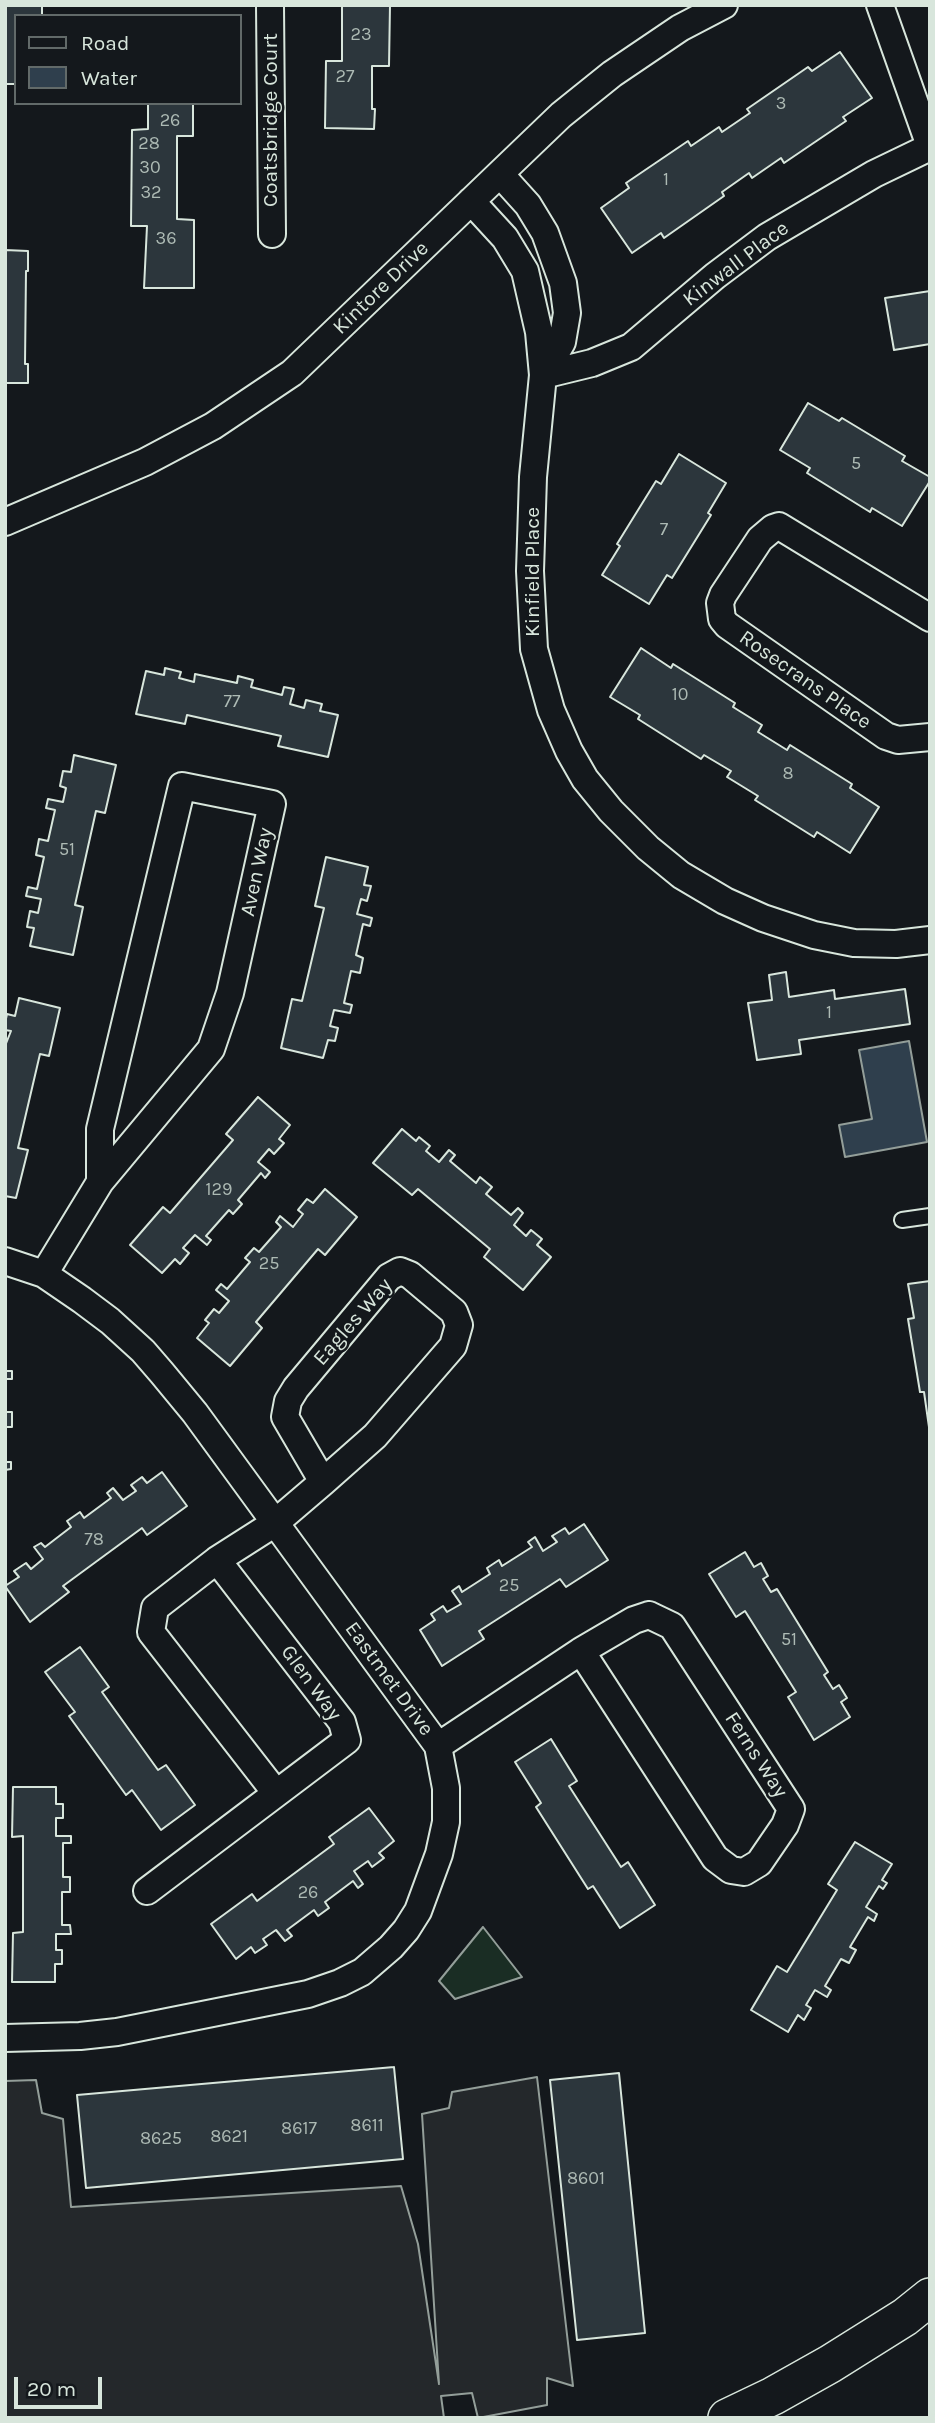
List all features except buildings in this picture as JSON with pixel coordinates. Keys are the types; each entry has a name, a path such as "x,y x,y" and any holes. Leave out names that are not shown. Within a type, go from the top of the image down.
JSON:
{"main road":[{"path":"727,2418 778,2407 830,2364 905,2317 930,2297"}],"street":[{"name":"Coatsbridge Court","path":"270,5 272,234"},
{"name":"Kintore Drive","path":"5,522 145,462 213,426 292,373 561,115 612,74 680,28 724,5"},
{"name":"Kinwall Place","path":"543,375 592,363 631,347 715,276 767,237 874,174 930,147 880,5"},
{"name":"Kinfield Place","path":"500,174 528,205 545,233 563,283 567,313 562,342 543,375"},
{"name":"Kinfield Place","path":"471,201 505,238 525,271 539,332 543,375 533,477 530,571 534,649 551,710 585,779 611,811 648,848 681,875 725,901 763,918 814,935 854,943 896,944 930,940"},
{"name":"Rosecrans Place","path":"930,618 779,526 761,539 729,584 720,603 722,620 727,625 886,736 898,740 930,737"},
{"name":"Aven Way","path":"44,1275 100,1182 211,1049 230,992 272,804 182,786 100,1129 100,1182"},
{"name":"Eastmet Drive","path":"5,1261 44,1275 110,1321 144,1351 195,1413 438,1746 446,1788 446,1822 427,1891 406,1930 362,1972 308,1994 117,2032 5,2038"},
{"name":"Eagles Way","path":"275,1523 323,1482 374,1436 453,1346 459,1325 454,1312 410,1275 400,1271 389,1277 288,1401 285,1417 323,1482"},
{"path":"275,1523 217,1560 155,1608 151,1632 276,1793"},
{"name":"Glen Way","path":"147,1891 347,1740 342,1721 217,1560"},
{"name":"Ferns Way","path":"438,1746 581,1651 634,1620 649,1615 672,1626 791,1809 785,1825 759,1863 744,1872 731,1870 715,1858 581,1651"}],"lane":[{"path":"902,1220 930,1216"}],"green space":[{"path":"483,1927 522,1977 455,1999 439,1981"}],"shaded area":[{"path":"537,2077 573,2386 547,2378 547,2405 478,2418 472,2393 441,2396 444,2418 5,2418 5,2081 36,2080 42,2113 63,2119 71,2207 401,2186 418,2244 439,2384 422,2114 449,2108 452,2092"}],"water":[{"path":"909,1041 927,1142 845,1157 839,1125 872,1119 859,1050"}]}
